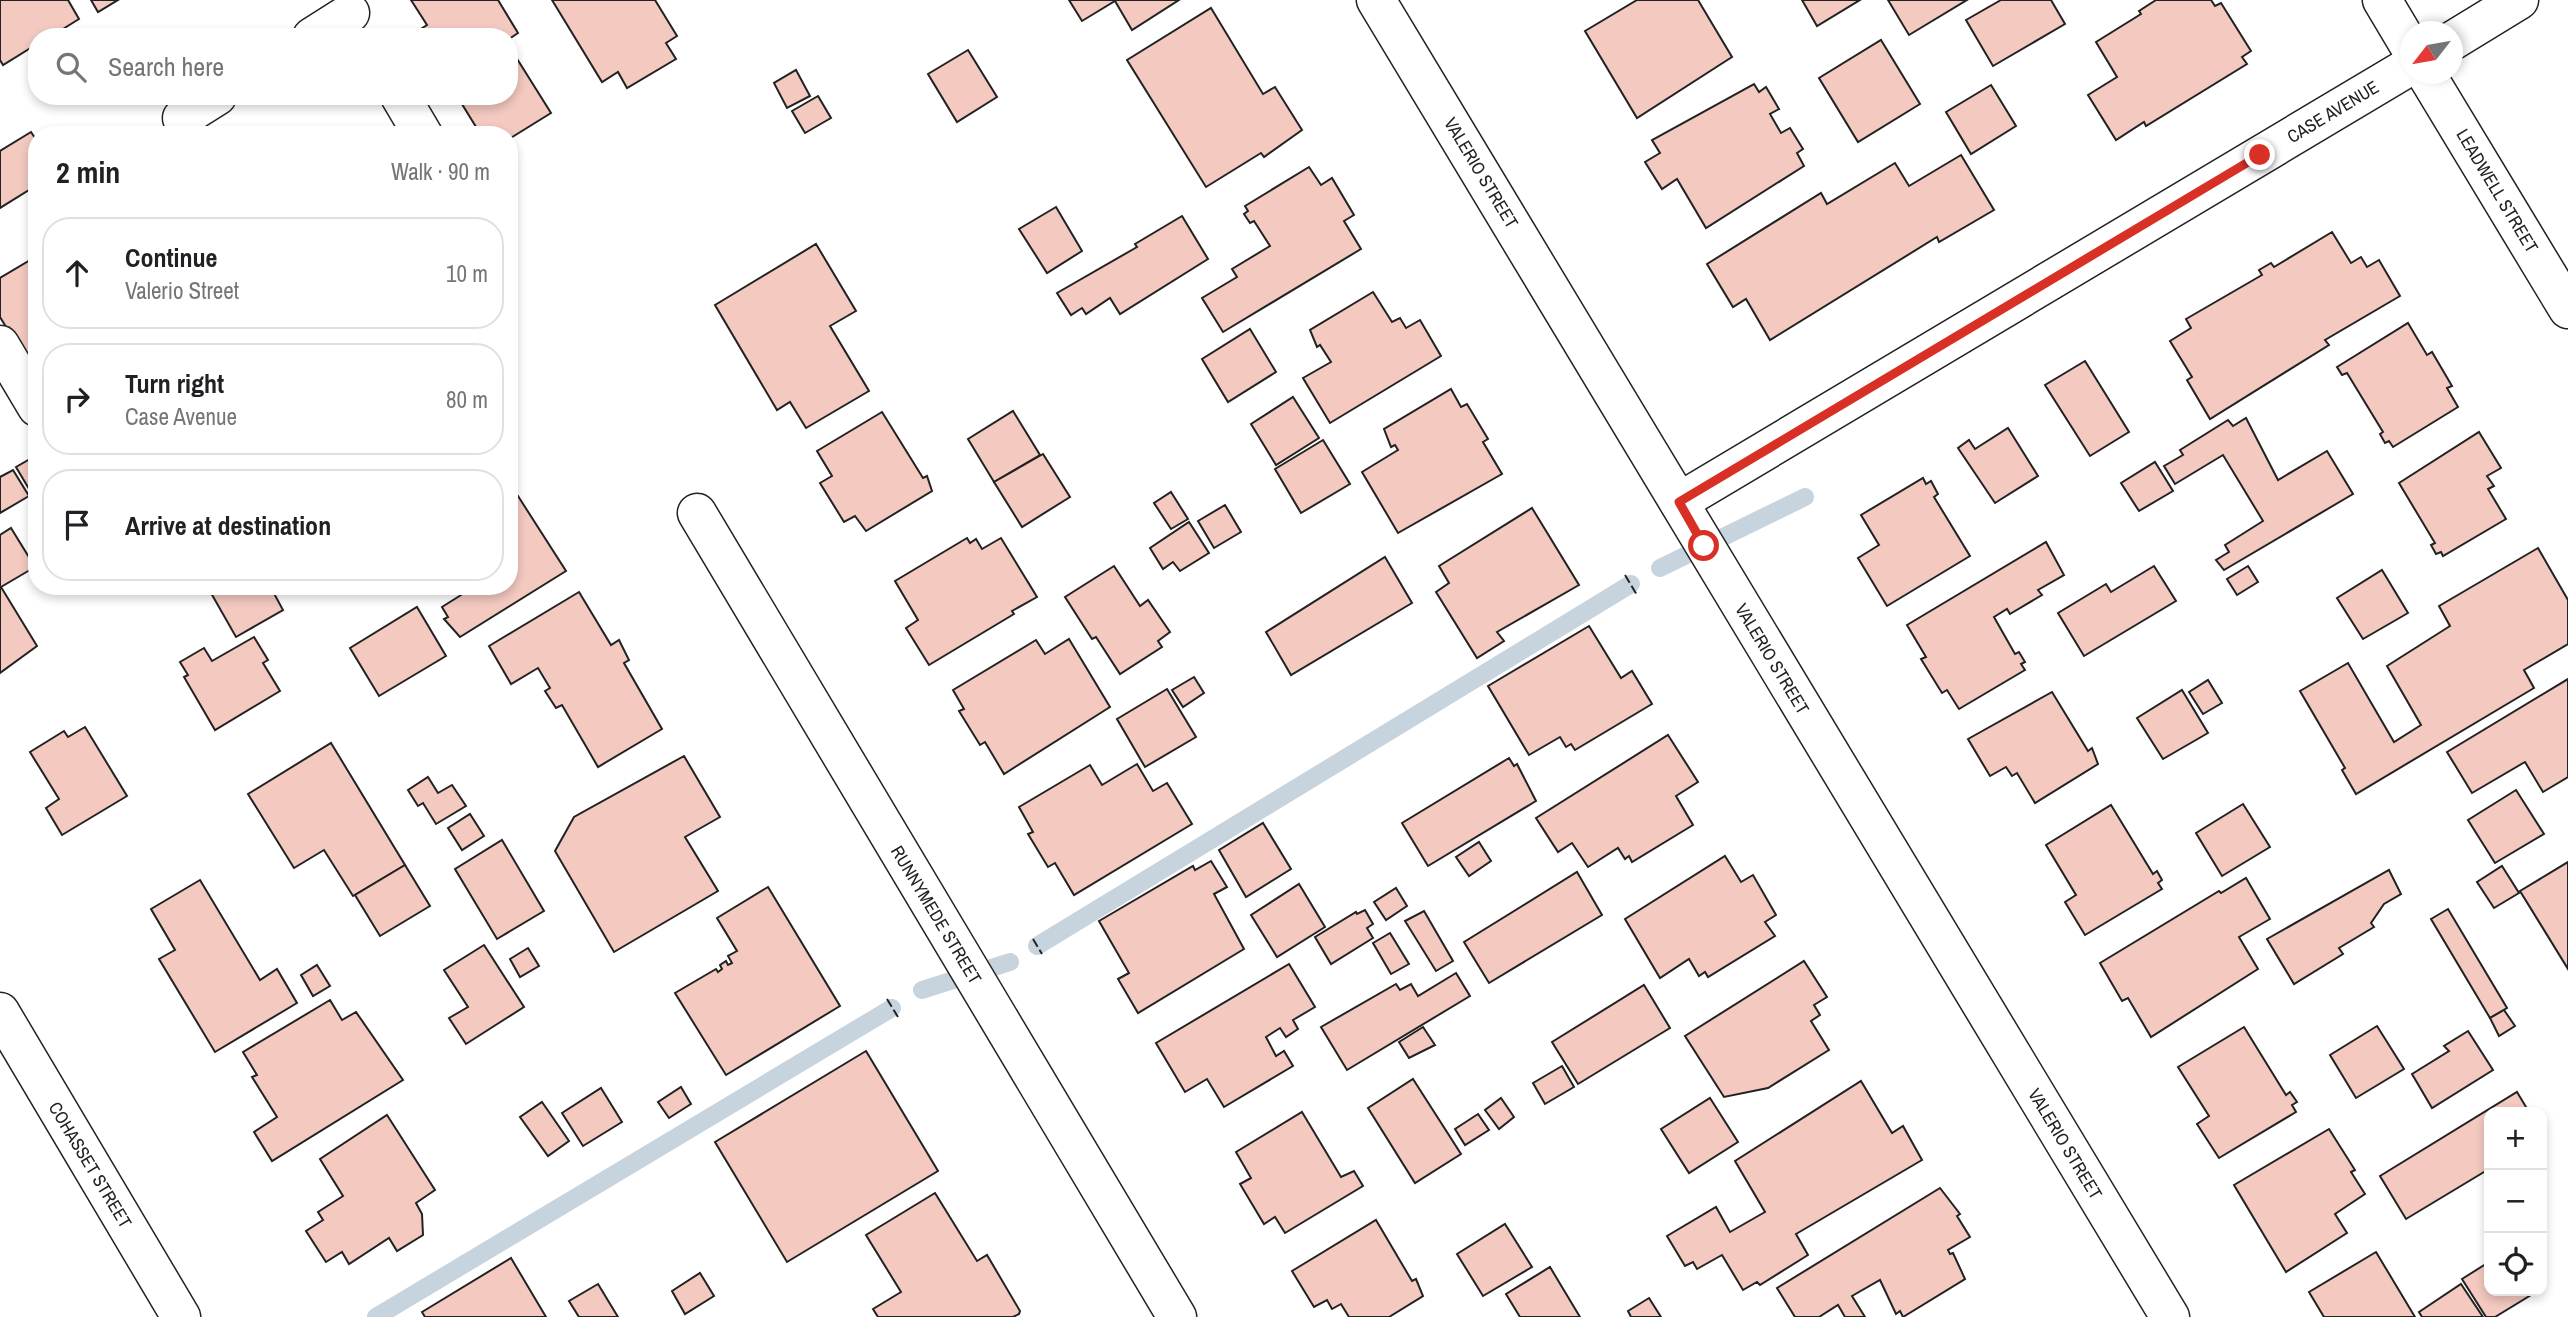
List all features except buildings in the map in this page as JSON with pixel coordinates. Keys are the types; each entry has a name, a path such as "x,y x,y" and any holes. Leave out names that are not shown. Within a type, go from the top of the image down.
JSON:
{"street":[{"name":"VALERIO STREET","path":"1376,0 2169,1317"},
{"path":"2382,0 2400,30"},
{"path":"2463,34 2519,0"},
{"path":"330,28 352,17"},
{"name":"CASE AVENUE","path":"1679,502 2400,72"},
{"name":"LEADWELL STREET","path":"2432,84 2568,309"},
{"path":"182,118 203,105"},
{"path":"405,105 418,126"},
{"path":"0,345 28,392"},
{"name":"RUNNYMEDE STREET","path":"697,513 1177,1317"},
{"name":"COHASSET STREET","path":"0,1012 181,1317"}],"waterway":[{"path":"1660,568 1805,497"},
{"path":"1037,946 1631,584"},
{"path":"922,990 1010,962"},
{"path":"376,1317 892,1008"}],"fence":[{"path":"1625,575 1637,595"},
{"path":"1033,939 1042,954"},
{"path":"887,999 898,1017"}],"route":[{"path":"1704,546 1679,502 2260,155"}]}
